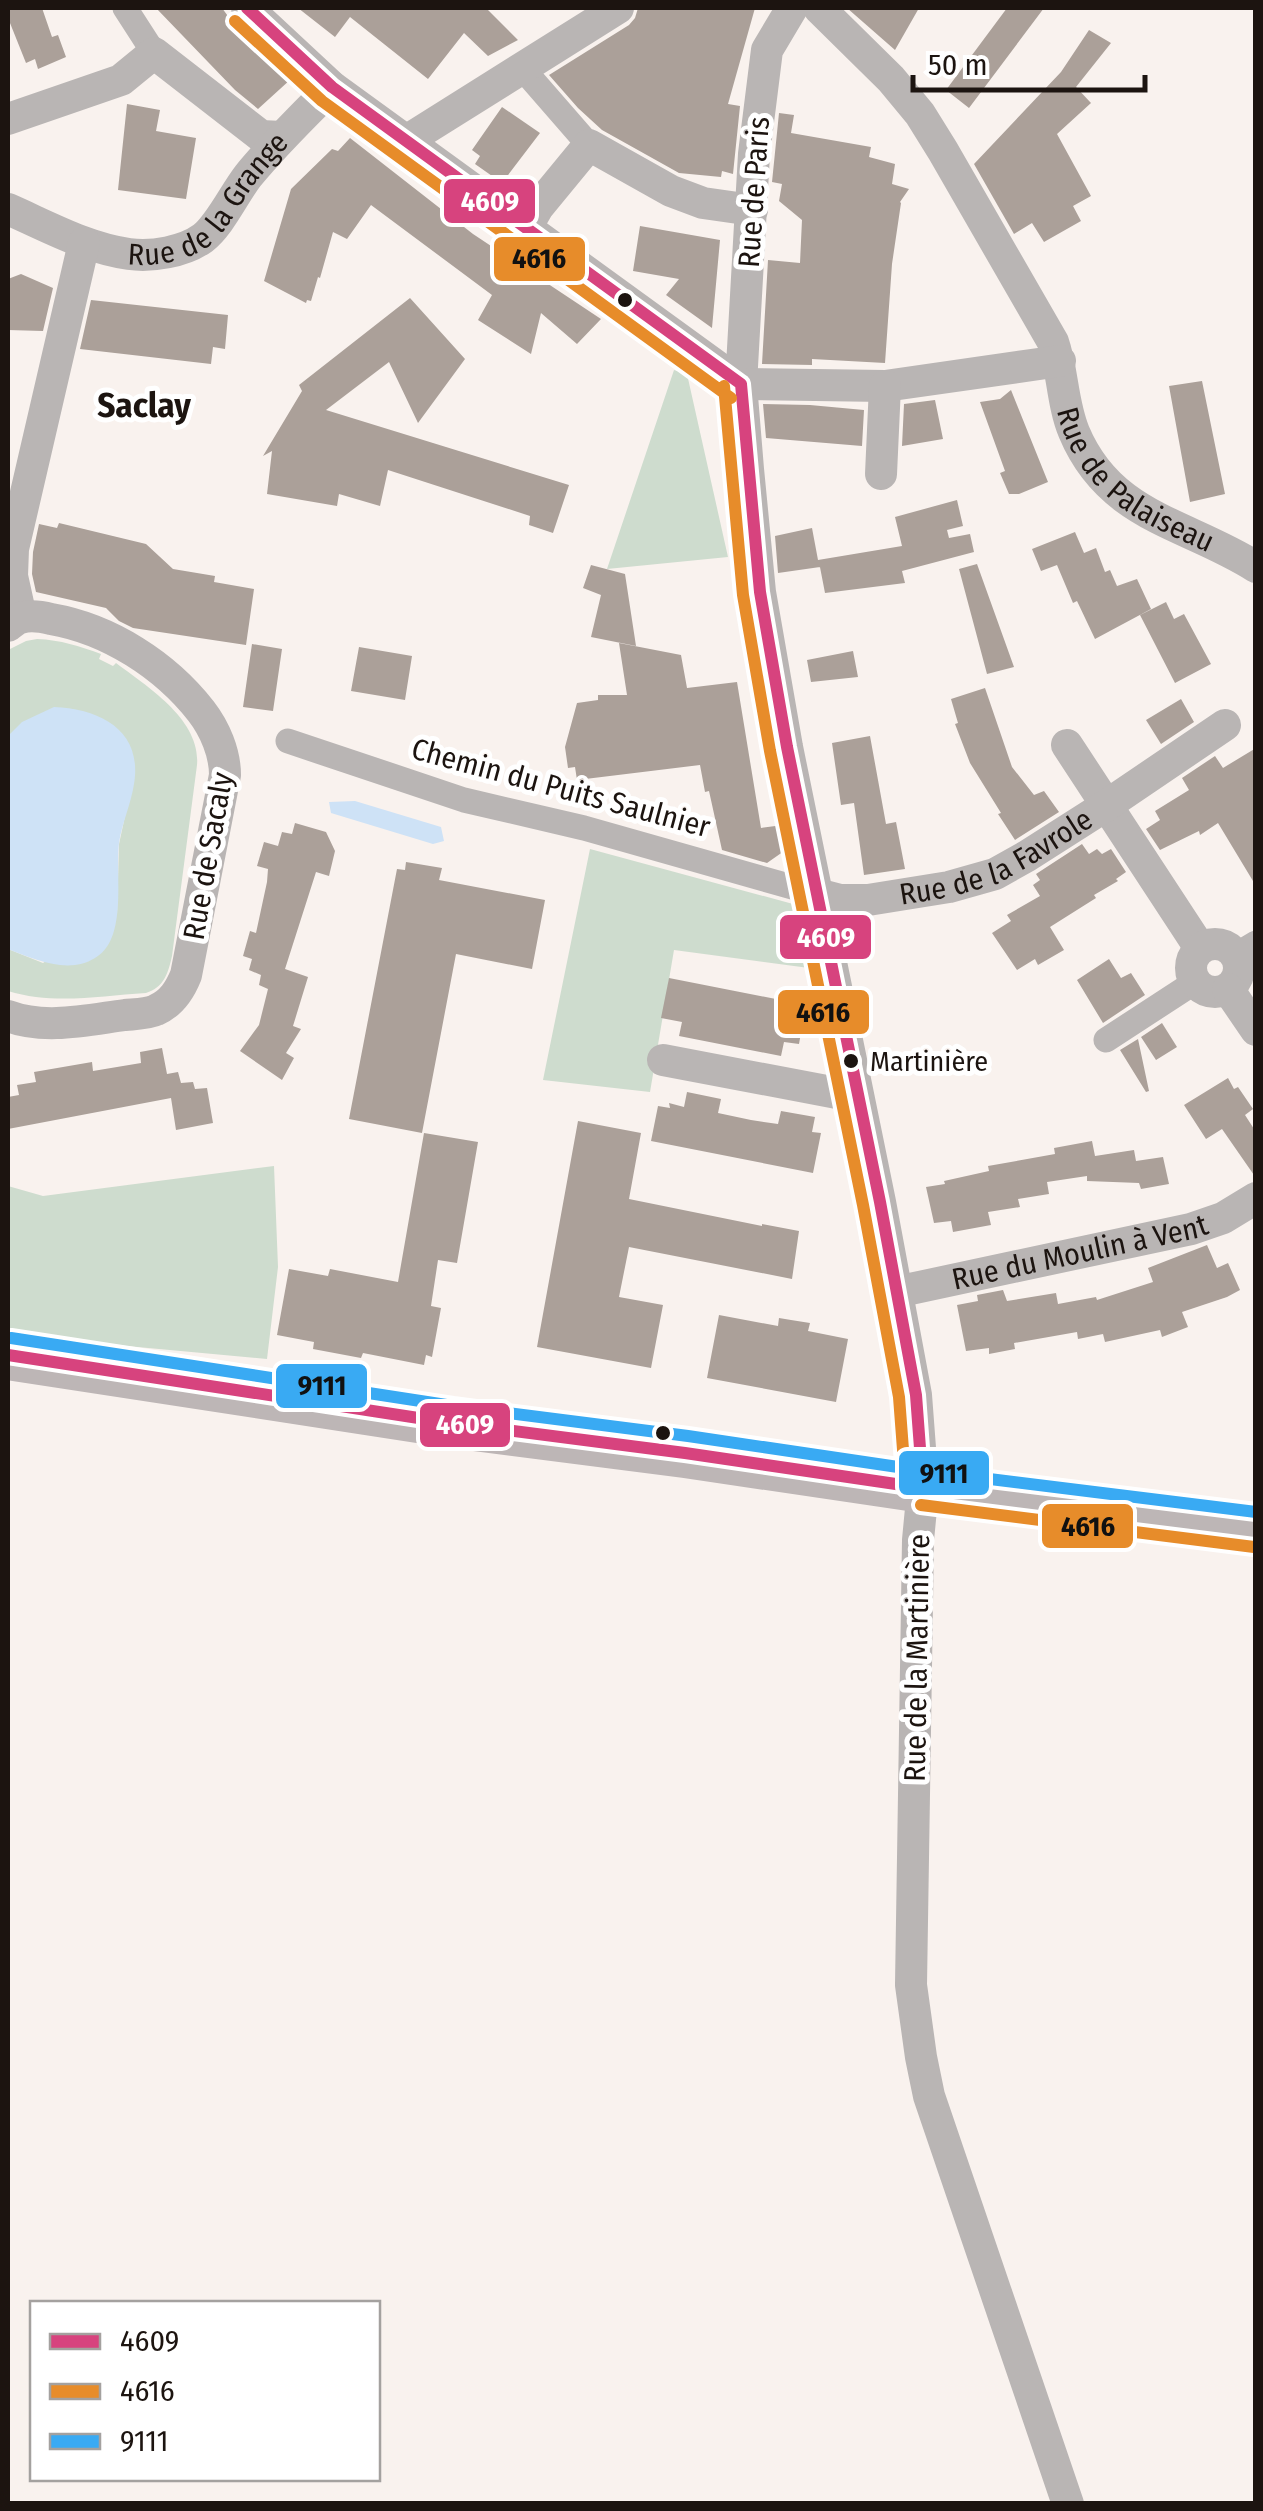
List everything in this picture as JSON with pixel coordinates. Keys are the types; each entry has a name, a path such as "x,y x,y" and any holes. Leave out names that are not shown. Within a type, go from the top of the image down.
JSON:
{"main road":[{"path":"8,1355 451,1423 1256,1530"}],"street":[{"path":"126,8 154,53 261,136 282,137"},
{"path":"246,8 332,87 526,228 586,256 741,384 885,386 1060,360"},
{"path":"406,141 618,8"},
{"name":"Rue de Paris","path":"741,384 754,154 767,50 792,8"},
{"name":"Rue de Palaiseau","path":"819,8 891,80 944,150 1042,322 1060,360 1064,398 1073,430 1102,478 1134,506 1166,524 1251,560"},
{"path":"8,119 121,80 154,53"},
{"path":"522,68 589,145 671,192 752,210"},
{"name":"Rue de la Grange","path":"8,209 84,243 132,255 158,254 187,246 206,236 246,179 332,87"},
{"path":"526,228 538,207 589,145"},
{"path":"14,622 14,549 84,243"},
{"name":"Rue de la Martinière","path":"741,384 760,592 787,747 916,1395 923,1488 918,1540 911,1985 920,2056 939,2125 1068,2504"},
{"path":"881,474 885,386"},
{"name":"Rue de Sacaly","path":"8,1016 46,1024 70,1023 156,1011 175,997 186,975 224,775 224,757 203,713 172,680 136,653 72,622 43,617 14,622"},
{"name":"Rue de la Favrole","path":"817,894 840,900 868,900 949,887 995,874 1224,726"},
{"name":"Chemin du Puits Saulnier","path":"288,741 464,800 584,828 817,894"},
{"path":"1067,744 1200,948"},
{"path":"1216,944 1246,949 1239,962 1238,977 1228,988 1214,992 1195,982 1190,968 1200,948 1216,944"},
{"path":"1106,1040 1195,982"},
{"path":"1228,988 1256,1030"},
{"path":"664,1060 858,1097"},
{"name":"Rue du Moulin à Vent","path":"896,1292 1191,1229 1223,1218 1256,1198"}],"green space":[{"path":"674,370 687,374 728,557 607,569"},
{"path":"37,639 77,646 101,654 99,659 113,666 116,663 170,706 191,733 196,749 172,956 164,979 146,993 59,999 8,991 8,949 43,963 117,914 119,844 125,816 8,736 8,650"},
{"path":"590,849 793,904 809,968 674,950 650,1092 543,1080"},
{"path":"274,1166 278,1267 267,1359 8,1335 8,1186 43,1196"}],"water":[{"path":"54,707 87,712 115,726 132,749 135,765 133,791 119,843 118,906 112,937 95,958 74,965 51,964 8,949 8,736 22,722"},
{"path":"355,801 441,827 444,841 433,844 331,813 329,802"}],"building":[{"path":"8,8 42,8 52,37 58,35 66,57 38,69 35,59 26,63 8,18"},
{"path":"156,8 222,8 291,79 258,109"},
{"path":"298,8 486,8 518,40 488,56 464,33 428,79 350,17 335,37"},
{"path":"638,8 755,8 728,104 740,106 733,174 722,171 721,177 679,173 602,130 549,75 629,25"},
{"path":"847,8 919,8 895,50"},
{"path":"1007,8 1044,8 969,108 946,90"},
{"path":"1089,30 1111,43 1076,87 1091,103 1057,134 1091,196 1073,206 1081,221 1044,242 1032,223 1014,234 974,164 1061,72"},
{"path":"127,104 160,110 156,131 196,138 186,199 118,190"},
{"path":"502,107 540,133 502,183 475,164 480,156 472,150"},
{"path":"779,113 794,115 791,133 871,147 869,157 895,164 892,184 909,189 900,202 885,363 812,359 812,365 762,364 768,260 800,263 802,220 779,201 782,184 772,182"},
{"path":"350,138 473,234 601,319 577,344 541,313 531,354 478,320 492,295 371,205 347,239 333,232 311,301 306,303 264,281 291,189 332,149 338,151"},
{"path":"640,226 720,240 712,328 666,295 679,279 633,271"},
{"path":"21,274 53,288 43,331 8,330 8,279"},
{"path":"410,298 465,359 418,423 389,362 326,410 569,485 553,533 529,525 530,516 388,470 380,506 339,494 337,506 267,494 272,451 263,456 302,391 299,385"},
{"path":"91,300 228,315 225,349 213,347 211,364 80,349"},
{"path":"1202,381 1225,494 1190,502 1169,386"},
{"path":"1011,390 1048,482 1019,494 1009,494 1000,473 1005,471 980,402 1000,399"},
{"path":"935,400 943,439 902,446 904,404"},
{"path":"763,404 864,410 862,446 766,438"},
{"path":"957,500 963,526 947,530 949,538 970,534 974,552 902,571 905,583 825,593 820,567 778,573 775,536 812,528 818,560 902,546 895,517"},
{"path":"59,523 146,544 173,569 215,576 214,582 254,589 246,645 133,628 106,608 36,592 32,574 39,524 57,528"},
{"path":"1075,532 1084,553 1096,548 1105,572 1110,570 1117,586 1137,579 1151,609 1095,639 1077,601 1073,603 1057,565 1041,571 1032,549"},
{"path":"977,564 1014,667 987,674 959,569"},
{"path":"591,565 625,574 636,646 591,637 601,595 583,588"},
{"path":"1166,602 1174,619 1184,614 1211,664 1175,683 1140,615"},
{"path":"619,643 681,655 687,688 737,682 761,828 783,825 787,849 767,863 722,850 700,765 577,780 575,767 568,768 565,747 577,703 598,700 598,695 627,695"},
{"path":"252,644 282,649 273,711 243,707"},
{"path":"359,647 412,656 405,700 351,691"},
{"path":"853,651 858,677 811,682 807,660"},
{"path":"985,688 1012,767 1034,795 1044,791 1059,812 1015,840 970,763 955,724 958,723 951,699"},
{"path":"1181,699 1194,722 1161,744 1146,720"},
{"path":"870,736 886,824 896,822 905,869 864,875 854,803 841,805 832,743"},
{"path":"1256,748 1256,886 1218,823 1200,835 1199,831 1160,850 1146,829 1160,820 1155,811 1189,790 1182,778 1215,756 1223,768"},
{"path":"295,823 326,832 335,851 329,876 316,872 285,969 308,977 293,1026 301,1029 286,1053 294,1058 282,1080 240,1051 259,1025 268,989 259,985 261,975 249,970 252,959 243,956 250,931 256,933 267,882 268,869 257,866 264,842 278,846 282,832 292,834"},
{"path":"1082,844 1089,854 1097,849 1102,854 1111,849 1126,872 1094,895 1096,898 1050,927 1064,950 1038,965 1035,959 1017,970 992,933 1011,921 1007,915 1040,896 1033,885 1040,880 1036,874"},
{"path":"406,862 442,868 439,880 545,900 532,969 456,954 422,1133 349,1119 397,869 405,870"},
{"path":"1109,959 1121,978 1131,973 1145,995 1103,1023 1077,980"},
{"path":"669,978 806,1005 799,1044 784,1042 781,1056 679,1036 682,1022 661,1018"},
{"path":"1162,1023 1177,1047 1156,1060 1141,1037"},
{"path":"1138,1039 1149,1091 1146,1092 1120,1050"},
{"path":"162,1048 167,1074 178,1072 181,1083 193,1082 195,1089 207,1088 213,1123 176,1130 171,1098 8,1129 8,1097 19,1095 17,1085 36,1082 34,1072 92,1062 93,1071 141,1063 140,1052"},
{"path":"1228,1078 1253,1109 1245,1115 1256,1132 1256,1178 1222,1129 1206,1139 1184,1105"},
{"path":"687,1092 721,1099 718,1113 751,1120 778,1124 781,1111 815,1117 812,1132 821,1133 813,1173 651,1141 658,1106 670,1108 669,1103 684,1107"},
{"path":"578,1121 641,1133 629,1199 799,1231 792,1279 629,1247 619,1297 663,1305 651,1368 537,1347"},
{"path":"424,1133 478,1142 457,1263 438,1260 431,1306 441,1308 432,1357 426,1355 424,1365 363,1353 361,1358 313,1349 314,1342 277,1335 289,1269 328,1276 330,1269 398,1282"},
{"path":"1092,1141 1095,1156 1134,1150 1136,1161 1163,1157 1169,1184 1141,1189 1139,1183 1087,1181 1087,1176 1047,1182 1049,1194 1018,1199 1020,1207 988,1212 991,1225 953,1232 951,1221 934,1223 926,1187 989,1171 988,1166 1055,1154 1054,1148"},
{"path":"1207,1245 1217,1268 1228,1263 1240,1290 1182,1312 1188,1327 1162,1337 1160,1330 1105,1342 1103,1334 1078,1339 1077,1332 1014,1343 1015,1349 989,1354 989,1348 966,1351 957,1305 978,1301 977,1295 1003,1290 1007,1301 1056,1293 1058,1304 1096,1297 1097,1300 1153,1282 1148,1268"},
{"path":"719,1315 778,1326 779,1318 810,1323 808,1331 848,1339 836,1402 707,1378"}],"transit line":[{"name":"4609","path":"247,8 332,87 741,384"},
{"name":"4616","path":"235,21 322,101 731,398"},
{"name":"4609","path":"741,384 760,592 787,747 916,1395 923,1488"},
{"name":"4616","path":"724,386 743,595 770,751 899,1397 906,1489"},
{"name":"9111","path":"11,1338 453,1406 1256,1512"},
{"name":"4609","path":"8,1355 451,1423 923,1488"},
{"name":"4616","path":"921,1505 1254,1547"}],"place":[{"name":"Martinière","path":"851,1061"}],"district":[{"name":"Saclay","path":"144,405"}]}
